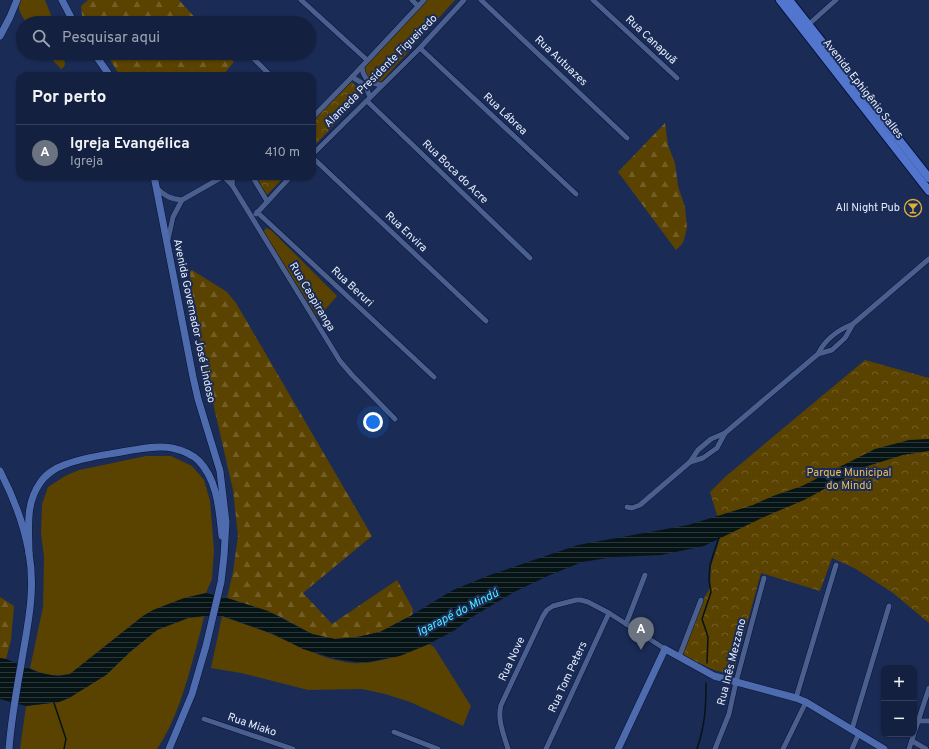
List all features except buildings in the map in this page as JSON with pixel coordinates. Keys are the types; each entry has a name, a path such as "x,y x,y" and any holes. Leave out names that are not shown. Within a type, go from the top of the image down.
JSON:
{"main road":[{"path":"0,36 17,0"},
{"path":"62,0 70,16"},
{"path":"66,0 71,16"},
{"name":"Avenida Ephigênio Salles","path":"780,0 929,191"},
{"name":"Avenida Ephigênio Salles","path":"789,0 929,178"},
{"path":"99,60 107,72"},
{"name":"Avenida Governador José Lindoso","path":"155,180 198,399 220,471 226,522 221,582 206,646 192,694 169,749"},
{"path":"9,749 11,727 31,603 28,516 30,503 35,490 47,474 64,464 102,455 159,447 173,448 186,452 199,461 207,472 214,489 224,556"},
{"path":"0,470 16,506 29,554"},
{"path":"618,749 665,649 714,676 806,702 884,749"}],"street":[{"path":"301,0 367,60"},
{"path":"412,0 418,6"},
{"name":"Alameda Presidente Figueiredo","path":"316,113 424,0"},
{"name":"Alameda Presidente Figueiredo","path":"316,152 420,48 464,0"},
{"name":"Rua Autuazes","path":"481,0 626,138"},
{"name":"Rua Canapuã","path":"593,0 677,78"},
{"path":"808,25 836,0"},
{"name":"Rua Lábrea","path":"420,48 576,194"},
{"path":"255,60 267,72"},
{"path":"362,66 363,76 365,78 373,84 382,85"},
{"path":"352,77 366,85 370,97"},
{"name":"Rua Boca do Acre","path":"367,101 530,258"},
{"name":"Rua Envira","path":"316,160 486,321"},
{"path":"156,188 163,195 173,200 182,200 217,180"},
{"name":"Rua Caapiranga","path":"228,180 252,217 340,361 352,376 395,418"},
{"path":"232,185 233,180"},
{"path":"254,180 267,201"},
{"path":"252,217 287,180"},
{"path":"167,246 173,217 182,200"},
{"name":"Rua Beruri","path":"257,212 434,377"},
{"path":"627,507 632,508 640,505 690,462 698,450 711,439 725,433 818,354 824,344 839,330 853,324 929,259"},
{"path":"818,354 832,350 845,338 853,324"},
{"path":"690,462 703,458 717,448 725,433"},
{"path":"796,698 836,565"},
{"path":"626,624 645,575"},
{"name":"Rua Inês Mezzano","path":"716,749 729,714 764,578"},
{"name":"Rua Nove","path":"508,749 499,719 499,711 547,610 553,606 578,600 588,602 609,613"},
{"path":"679,657 701,600"},
{"path":"852,729 889,606"},
{"path":"609,613 665,649"},
{"name":"Rua Tom Peters","path":"546,749 609,613"},
{"path":"909,749 929,688"},
{"path":"783,749 806,702"},
{"name":"Rua Miako","path":"204,719 293,749"},
{"path":"918,721 929,721"},
{"path":"394,732 438,749"},
{"path":"852,749 859,733"},
{"path":"912,741 926,749"}],"green space":[{"path":"17,0 45,0 51,16 22,16"},
{"path":"88,0 179,0 194,16 82,16 81,6"},
{"path":"427,0 455,0 381,82 372,82 364,72 366,65"},
{"path":"53,60 64,60 64,67 61,69"},
{"path":"110,60 232,60 234,62 225,72 118,72"},
{"path":"351,81 362,92 360,98 316,144 316,117"},
{"path":"665,123 668,145 675,163 678,186 685,207 687,228 683,243 676,250 618,172"},
{"path":"258,180 281,180 266,196"},
{"path":"266,228 271,230 337,296 318,318 263,232"},
{"path":"192,270 227,292 236,303 372,536 303,593 332,624 397,580 413,609 412,615 380,632 357,637 335,639 312,634 279,616 227,598 233,572 238,536 233,490 205,368 196,321 191,288 190,271"},
{"name":"Parque Municipal do Mindú","path":"865,360 929,378 929,623 893,593 856,569 832,558 820,591 761,573 733,675 714,670 682,655 704,598 710,588 711,566 721,535 710,492 725,477"},
{"path":"146,456 171,456 192,466 204,480 210,501 214,550 212,579 206,593 174,602 143,616 70,674 49,675 30,668 43,607 44,557 41,534 42,504 48,487 65,476 79,470"},
{"path":"0,597 14,606 11,640 6,659 0,658"},
{"path":"204,616 192,664 180,702 170,727 157,749 20,749 26,706 59,702 69,698 106,675 131,651 157,630 188,618"},
{"path":"222,616 268,632 329,658 352,663 364,663 381,660 397,656 429,644 434,647 471,706 463,726 410,702 385,694 362,689 308,690 241,673 211,668"}],"water":[{"name":"Igarapé do Mindú","path":"929,439 929,451 903,455 868,466 804,500 764,517 704,546 661,555 614,557 582,562 550,575 516,591 472,617 455,630 429,644 400,656 363,663 336,659 303,649 273,634 223,616 204,616 188,618 157,630 131,651 106,675 69,698 59,702 26,706 0,699 0,658 40,673 58,676 70,674 143,616 153,610 184,598 206,593 268,611 312,634 335,639 357,637 380,632 412,615 453,590 490,575 578,545 688,525 753,505 802,486 875,449 909,440"}],"waterway":[{"path":"707,663 708,637 702,619 711,592 709,580 710,565 719,537"},
{"path":"697,749 702,732 706,700 706,683"},
{"path":"54,703 66,739 64,749"}],"place":[{"name":"All Night Pub","path":"913,208"},
{"name":"Igreja Evangélica","path":"641,650"}]}
